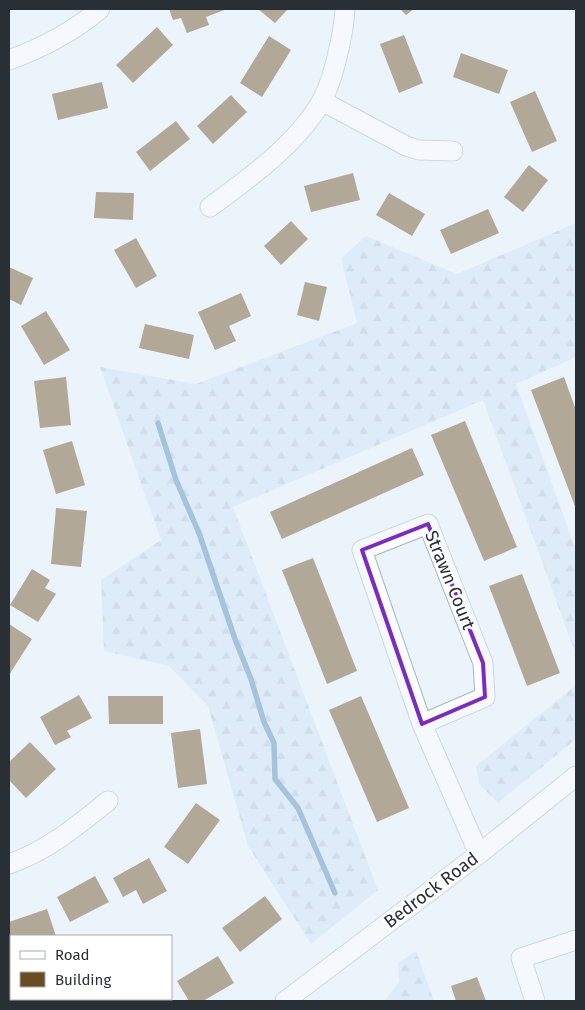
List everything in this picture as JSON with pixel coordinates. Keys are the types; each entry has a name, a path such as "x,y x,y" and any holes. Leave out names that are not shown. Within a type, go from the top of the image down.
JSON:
{"street":[{"path":"9,60 49,44 83,23 100,9"},
{"path":"210,207 250,177 283,148 322,101 340,49 345,9"},
{"path":"322,101 406,146 419,150 453,151"},
{"name":"Strawn Court","path":"422,724 485,697 483,663 428,524 362,550 422,724 479,854"},
{"name":"Bedrock Road","path":"285,1001 479,854 576,776"},
{"path":"9,864 34,854 57,841 108,801"},
{"path":"535,1001 521,958 576,940"}],"highlighted area":[{"path":"428,524 483,663 485,697 422,724 362,550"}],"green space":[{"path":"576,223 576,357 516,384 576,550 576,655 483,400 233,507 378,890 311,944 248,846 208,706 169,666 104,651 101,580 161,540 100,367 196,384 357,323 341,258 366,236 457,274"},
{"path":"576,685 576,739 498,803 479,784 476,766"},
{"path":"416,951 434,1001 384,1001 399,982 398,963"}],"building":[{"path":"169,9 227,9 206,17 209,25 187,33 181,18 173,20"},
{"path":"258,9 288,9 275,23"},
{"path":"400,9 414,9 406,15"},
{"path":"157,27 173,45 133,83 116,65"},
{"path":"404,35 423,83 399,93 380,44"},
{"path":"269,36 291,50 262,97 240,83"},
{"path":"461,53 508,70 499,94 453,77"},
{"path":"102,82 108,108 58,120 52,94"},
{"path":"535,91 557,141 532,152 510,102"},
{"path":"231,95 247,112 213,144 197,126"},
{"path":"176,121 190,139 150,171 136,152"},
{"path":"529,165 548,180 523,212 504,197"},
{"path":"353,173 360,200 311,212 304,186"},
{"path":"96,192 134,193 133,220 94,218"},
{"path":"389,193 425,214 412,236 376,215"},
{"path":"488,209 499,233 451,254 440,230"},
{"path":"291,221 308,239 281,265 264,246"},
{"path":"136,238 157,276 136,288 114,250"},
{"path":"9,267 33,278 21,305 9,299"},
{"path":"305,282 327,287 319,321 297,315"},
{"path":"241,293 251,316 229,326 236,341 215,350 198,312"},
{"path":"46,311 70,350 44,365 21,326"},
{"path":"145,324 194,335 189,359 139,348"},
{"path":"66,377 71,425 40,428 34,381"},
{"path":"564,377 576,410 576,509 531,390"},
{"path":"465,421 517,547 484,561 431,435"},
{"path":"72,441 85,485 56,494 43,450"},
{"path":"412,448 424,475 282,539 270,512"},
{"path":"56,508 87,511 81,567 51,564"},
{"path":"313,558 357,671 327,684 282,570"},
{"path":"32,569 50,580 45,588 56,594 38,622 10,605"},
{"path":"522,574 560,673 527,686 489,586"},
{"path":"9,624 32,639 9,675"},
{"path":"79,695 92,718 67,731 71,737 55,745 40,717"},
{"path":"108,696 163,696 163,724 109,724"},
{"path":"361,696 409,808 377,822 329,710"},
{"path":"200,729 207,784 178,788 171,733"},
{"path":"30,742 56,769 26,798 9,780 9,762"},
{"path":"196,803 220,820 188,864 164,847"},
{"path":"149,858 167,891 143,904 136,890 123,897 113,878"},
{"path":"95,876 109,902 70,922 57,897"},
{"path":"265,896 282,919 240,952 222,928"},
{"path":"47,909 56,935 10,935 10,938 9,922"},
{"path":"218,956 234,983 203,1001 189,1001 177,981"},
{"path":"477,977 486,1001 456,1001 451,986"},
{"path":"172,1000 172,1001 122,1001"}],"waterway":[{"path":"158,423 176,480 199,533 235,639 251,679 264,722 274,743 275,779 298,808 335,893"}]}
